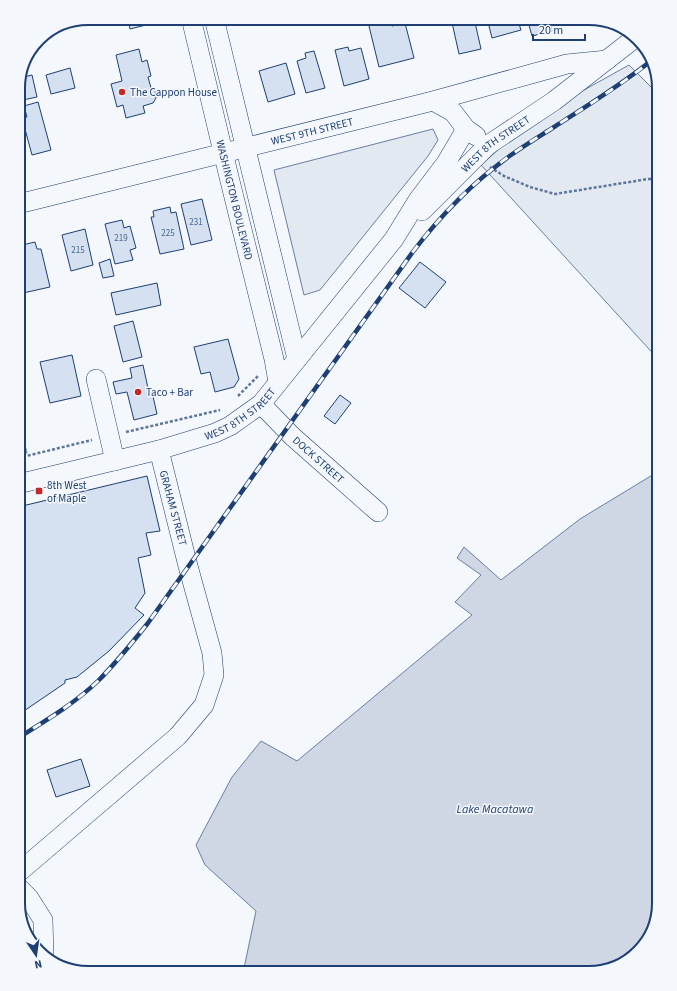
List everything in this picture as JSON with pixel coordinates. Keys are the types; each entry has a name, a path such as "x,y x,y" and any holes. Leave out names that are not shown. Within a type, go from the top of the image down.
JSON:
{"street":[{"name":"WASHINGTON BOULEVARD","path":"193,25 274,359 278,382"},
{"name":"WASHINGTON BOULEVARD","path":"216,25 297,359"},
{"name":"WEST 8TH STREET","path":"25,482 159,450 215,433 230,426 261,404 394,239 488,145 554,101 631,41"},
{"name":"WEST 9TH STREET","path":"25,202 433,101 567,64 607,60"},
{"path":"433,101 453,112 466,129 488,145"},
{"name":"WEST 8TH STREET","path":"394,239 418,200 446,163 466,129"},
{"path":"96,379 115,461"},
{"name":"DOCK STREET","path":"261,404 292,436 378,512"},
{"name":"GRAHAM STREET","path":"25,867 178,736 204,705 214,674 212,653 188,566 159,450"},
{"path":"25,894 43,920 43,935"}],"path":[{"path":"488,166 504,176 530,187 555,194 652,179"},
{"path":"238,397 274,359"},
{"path":"25,456 227,408"}],"shaded area":[{"path":"629,65 652,88 652,352 481,165 515,135 568,99"},
{"path":"433,129 438,140 428,156 320,290 304,295 274,170"}],"water":[{"name":"Lake Macatawa","path":"652,475 652,903 650,920 644,935 634,948 621,958 606,964 589,966 244,966 256,911 205,865 196,845 232,777 261,741 297,761 472,615 455,602 481,575 457,558 464,547 501,580 580,519"}],"building":[{"path":"129,25 146,25 130,29"},
{"path":"369,25 406,25 414,58 379,67"},
{"path":"453,25 476,25 481,49 459,54"},
{"path":"489,25 519,25 521,30 492,38"},
{"path":"529,25 550,25 552,31 532,36"},
{"path":"348,47 349,51 361,48 369,79 344,86 335,50"},
{"path":"139,49 142,62 147,60 151,76 148,77 151,88 155,90 156,98 153,103 143,106 145,113 126,118 123,105 117,107 111,84 122,81 116,55"},
{"path":"314,51 325,88 306,93 297,61 306,58 305,53"},
{"path":"286,63 295,94 268,102 259,71"},
{"path":"70,68 75,88 51,94 46,75"},
{"path":"32,75 37,97 25,100 26,76"},
{"path":"38,102 51,150 32,155 25,129 25,117 27,117 25,106"},
{"path":"202,199 212,240 191,245 181,204"},
{"path":"170,207 171,213 176,212 184,249 160,254 151,217 154,217 153,211"},
{"path":"122,220 124,228 130,226 136,248 130,250 133,260 115,264 105,224"},
{"path":"85,229 93,265 71,271 62,235"},
{"path":"35,242 37,249 41,249 50,287 25,293 25,244"},
{"path":"110,259 114,276 103,278 99,263"},
{"path":"420,262 446,282 425,308 399,288"},
{"path":"157,283 161,305 116,315 111,293"},
{"path":"133,321 142,357 123,362 114,326"},
{"path":"228,339 239,379 234,387 215,392 210,372 201,374 194,347"},
{"path":"72,355 81,396 50,403 40,362"},
{"name":"Taco + Bar","path":"143,365 149,393 152,392 157,414 134,420 127,392 116,394 113,382 132,378 130,368"},
{"path":"340,395 351,403 335,424 324,416"},
{"path":"147,476 160,531 146,533 151,555 138,558 145,593 135,608 144,615 109,651 77,677 65,680 65,683 25,710 25,505"},
{"path":"81,759 90,786 56,797 47,770"}],"railway":[{"path":"25,734 59,712 89,689 111,667 136,638 412,253 458,200 497,165 604,95 647,64"}],"place":[{"name":"The Cappon House","path":"122,92"},
{"name":"Taco + Bar","path":"138,392"},
{"name":"8th West of Maple","path":"39,491"}]}
